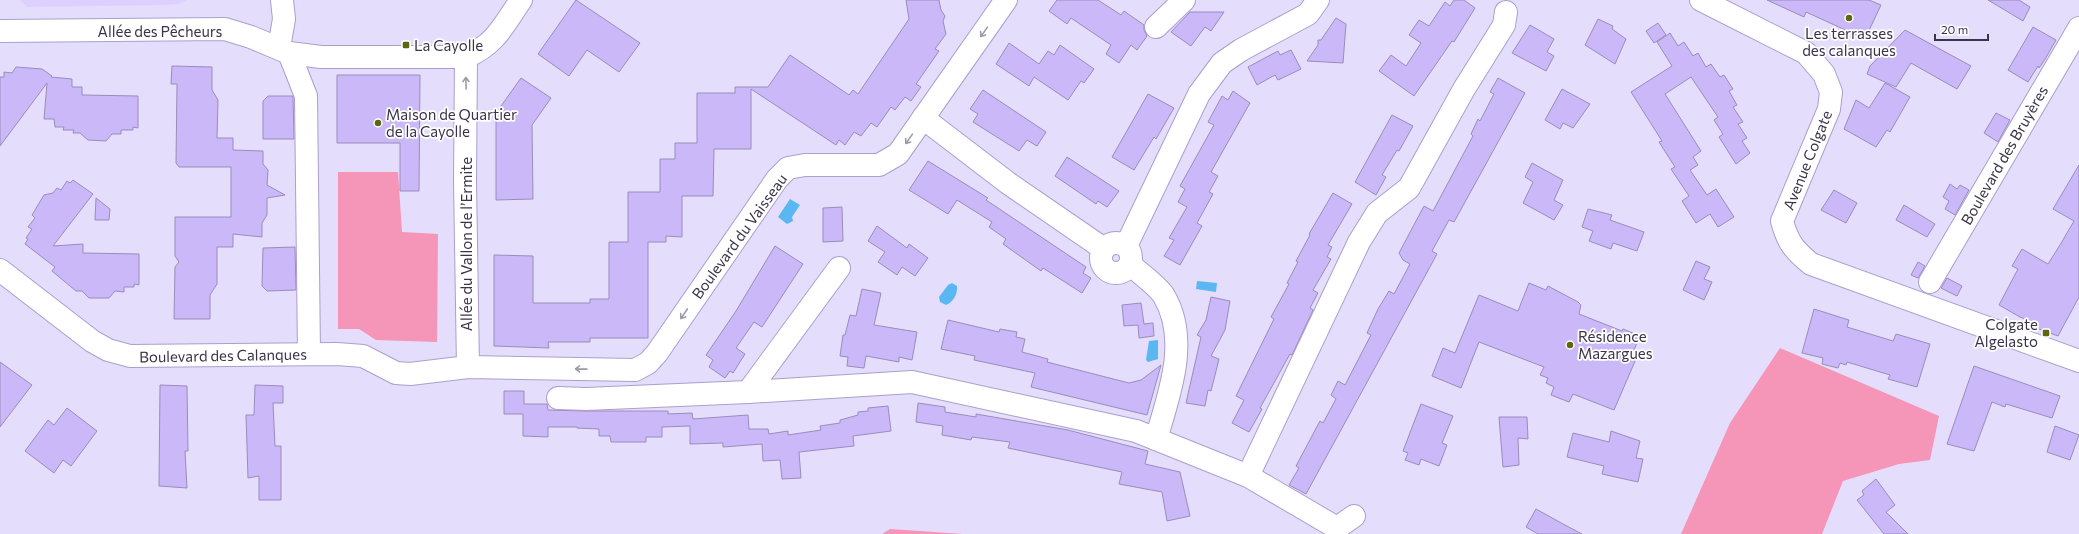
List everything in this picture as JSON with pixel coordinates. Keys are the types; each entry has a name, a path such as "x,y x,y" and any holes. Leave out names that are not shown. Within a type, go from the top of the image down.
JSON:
{"street":[{"path":"282,0 284,19 284,51 306,96 308,354"},
{"path":"466,57 480,51 492,42 521,0"},
{"name":"Boulevard du Vaisseau","path":"468,368 635,370 648,363 777,178 788,168 806,165 879,165 898,154 1006,0"},
{"path":"1156,27 1184,0"},
{"path":"1128,255 1199,94 1222,63 1241,50 1308,14 1318,0"},
{"name":"Avenue Colgate","path":"1701,0 1806,53 1820,67 1827,80 1831,92 1829,109 1782,221 1787,239 1796,252 1811,264 1818,267 2079,361"},
{"path":"1248,476 1359,242 1377,213 1409,188 1464,89 1504,25 1506,12"},
{"name":"Allée des Pêcheurs","path":"0,17 9,31 225,29 284,51 321,57 466,57"},
{"name":"Boulevard des Bruyères","path":"1930,282 2079,28"},
{"name":"Allée du Vallon de l’Ermite","path":"466,57 465,181 468,368"},
{"path":"923,118 1008,183 1104,249 1115,242 1164,295 1176,329 1175,367 1156,439"},
{"path":"748,392 839,268"},
{"name":"Boulevard des Calanques","path":"0,270 92,341 120,354 130,356 308,354 362,356 396,373 410,374 468,368"},
{"path":"558,398 586,399 748,392 912,382 1136,431 1248,476 1337,528 1354,516"}],"shaded area":[{"path":"20,0 187,0 178,4 163,5 27,7"},
{"path":"338,172 398,172 402,232 438,234 437,342 376,340 359,329 338,329"},
{"path":"1780,348 1939,416 1930,460 1899,464 1843,481 1822,534 1681,534 1730,423"},
{"path":"890,529 963,534 882,534"}],"water":[{"path":"790,199 800,205 792,217 793,221 787,224 778,217"},
{"path":"1197,281 1217,283 1216,292 1196,289"},
{"path":"952,283 957,286 957,292 953,300 946,305 940,302 939,297 948,285"},
{"path":"1158,340 1158,359 1148,362 1146,360 1149,341"}],"building":[{"path":"576,0 640,43 619,72 587,50 569,76 538,54"},
{"path":"906,0 939,0 941,10 945,16 943,21 946,34 935,49 939,51 916,84 921,87 911,101 905,97 895,110 891,107 877,127 871,123 861,136 854,132 845,145 839,140 836,145 751,89 751,149 714,149 713,196 682,196 682,237 666,236 666,242 648,242 648,338 590,338 590,342 548,342 549,348 494,346 494,255 533,256 533,303 590,303 590,299 609,299 609,242 628,242 628,192 660,192 660,159 675,159 675,143 697,143 697,93 735,93 735,87 768,87 790,55 849,95 853,90 858,94 909,19"},
{"path":"1057,0 1098,0 1121,15 1124,11 1144,25 1144,30 1147,36 1137,50 1131,45 1119,63 1106,54 1111,45 1071,18 1067,24 1049,11"},
{"path":"1454,0 1464,0 1475,8 1454,42 1452,41 1414,96 1379,71 1391,55 1406,66 1421,43 1409,35 1419,20 1429,26 1445,2 1450,6"},
{"name":"Les terrasses des calanques","path":"1767,0 1869,0 1881,5 1865,39 1806,12 1804,17"},
{"path":"1988,0 2019,0 2030,7 2023,21"},
{"path":"1190,12 1224,12 1211,31 1205,27 1191,46 1171,32"},
{"path":"1336,18 1346,24 1343,63 1307,61 1318,45 1318,40 1321,40"},
{"path":"1598,19 1613,26 1612,29 1626,39 1615,64 1585,45"},
{"path":"1658,23 1666,35 1654,43 1646,31"},
{"path":"1530,25 1554,39 1547,52 1554,56 1546,71 1512,53"},
{"path":"2033,27 2056,40 2044,61 2039,68 2038,66 2028,82 2008,70"},
{"path":"1905,30 1971,66 1957,89 1911,63 1896,87 1867,74 1870,66"},
{"path":"1670,33 1678,46 1684,42 1693,56 1698,53 1706,67 1711,64 1720,77 1724,75 1733,89 1729,91 1737,105 1733,107 1743,122 1738,124 1747,138 1742,141 1750,153 1736,164 1719,137 1723,134 1714,120 1718,117 1691,77 1665,94 1701,151 1693,157 1698,165 1690,170 1707,195 1716,189 1734,217 1718,227 1710,214 1696,223 1682,201 1689,196 1671,169 1675,167 1659,142 1662,141 1631,92 1672,66 1657,42"},
{"path":"1009,43 1039,64 1048,51 1054,55 1060,45 1094,69 1084,83 1081,81 1068,100 1034,77 1029,86 996,64"},
{"path":"1291,50 1301,69 1278,80 1275,75 1257,85 1248,67 1278,51 1280,55"},
{"path":"172,66 212,67 212,90 218,100 217,138 233,138 233,150 263,151 263,164 268,170 267,185 285,195 267,198 267,215 262,223 262,237 233,234 233,247 217,247 217,284 210,295 210,319 174,319 175,267 179,262 175,256 175,217 231,217 231,167 179,167 176,163 177,84 171,84"},
{"path":"16,67 42,69 52,76 51,77 72,79 72,87 82,87 82,95 138,96 138,128 133,127 133,130 121,130 121,134 112,134 106,141 88,140 80,133 73,133 74,130 63,130 64,127 55,127 54,119 44,119 47,83 0,146 0,77 4,77 4,72 12,73"},
{"name":"Maison de Quartier de la Cayolle","path":"337,75 420,75 419,191 400,191 400,143 337,143"},
{"path":"521,78 551,98 532,125 533,199 496,200 496,113"},
{"path":"1498,78 1525,93 1454,222 1449,220 1432,251 1437,254 1306,494 1289,485 1299,468 1296,466 1320,421 1323,423 1336,399 1331,395 1338,381 1345,385 1371,335 1367,333 1378,309 1389,291 1394,294 1410,264 1403,260 1399,253 1424,206 1433,211 1473,136 1471,134 1478,119 1480,121 1494,94 1490,92"},
{"path":"1885,83 1910,97 1890,132 1887,130 1876,147 1844,129 1856,100 1869,108"},
{"path":"1562,89 1590,104 1573,128 1563,123 1560,129 1545,120"},
{"path":"983,90 1046,132 1037,146 1027,140 1019,151 973,122 978,114 970,109"},
{"path":"1233,91 1250,103 1211,172 1218,176 1209,192 1213,194 1197,223 1202,226 1180,265 1164,256 1174,240 1169,238 1187,207 1178,202 1185,189 1180,186 1214,125 1208,122 1222,96 1228,100"},
{"path":"1148,94 1174,108 1156,139 1154,137 1134,170 1112,157"},
{"path":"268,96 293,96 294,139 263,139 263,101"},
{"path":"1996,113 2010,120 1998,142 1984,133"},
{"path":"1392,115 1413,126 1399,151 1397,150 1382,175 1386,177 1376,195 1355,182"},
{"path":"1067,157 1119,191 1107,207 1098,201 1096,204 1055,176"},
{"path":"928,161 988,198 986,200 1086,267 1083,273 1091,278 1082,293 1043,268 1041,271 1003,244 1006,239 989,227 992,222 957,200 948,214 909,190"},
{"path":"1532,163 1563,180 1554,200 1563,205 1554,220 1523,203 1533,182 1525,177"},
{"path":"2079,165 2079,297 2058,336 2028,325 2031,321 2020,317 1999,305 2018,269 2012,266 2022,249 2048,264 2074,221 2053,209"},
{"path":"73,180 93,194 53,246 83,244 83,253 139,254 139,285 134,284 134,287 124,287 124,292 115,291 109,298 89,298 82,291 76,291 52,271 55,267 25,244 28,239 26,238 32,229 28,227 35,218 32,215 44,195 53,193 57,188 61,190 67,181 70,183"},
{"path":"1950,184 1957,189 1960,185 1969,190 1955,215 1945,209 1949,201 1943,197"},
{"path":"1834,190 1857,203 1846,223 1821,210"},
{"path":"1333,193 1352,204 1328,245 1332,247 1327,257 1331,259 1313,290 1318,293 1310,308 1313,310 1292,355 1290,354 1260,408 1262,409 1249,432 1232,423 1244,400 1236,396 1274,319 1271,317 1289,284 1287,283 1298,262 1296,261 1310,235 1309,234"},
{"path":"96,198 110,209 109,220 95,220"},
{"path":"1904,205 1935,224 1927,237 1896,220"},
{"path":"842,207 843,241 823,242 823,208"},
{"path":"1588,209 1612,215 1610,220 1644,232 1637,251 1613,243 1611,249 1589,241 1593,231 1582,227"},
{"path":"877,226 907,248 909,244 928,258 915,276 902,267 897,275 878,262 885,252 868,241"},
{"path":"775,246 803,264 762,327 754,322 736,348 745,354 733,373 730,371 725,378 709,367 713,360 706,355 736,311"},
{"path":"295,247 296,290 267,291 262,286 263,248"},
{"path":"1696,261 1710,267 1704,279 1712,282 1704,300 1683,290"},
{"path":"1918,262 1925,266 1918,278 1911,275"},
{"path":"1947,278 1962,286 1957,296 1941,288"},
{"name":"Résidence Mazargues","path":"1529,283 1546,290 1548,286 1578,302 1581,305 1579,314 1622,331 1623,329 1640,336 1634,350 1639,352 1614,410 1573,394 1569,402 1551,395 1554,387 1546,383 1548,378 1540,375 1544,367 1479,342 1461,388 1432,376 1443,348 1455,353 1479,295 1518,311"},
{"path":"862,289 881,293 874,325 917,332 912,360 899,357 899,362 866,356 864,368 847,366 848,357 840,356 843,335 845,335 850,315 856,316"},
{"path":"1211,297 1230,301 1225,330 1211,356 1219,359 1211,391 1208,390 1205,406 1186,403 1201,337 1197,335 1206,320"},
{"path":"1141,303 1144,324 1153,323 1154,336 1139,338 1138,325 1124,326 1122,305"},
{"path":"1814,309 1849,320 1847,327 1893,341 1896,334 1930,344 1917,387 1888,379 1890,375 1847,362 1846,365 1840,363 1838,368 1822,364 1823,358 1802,353"},
{"path":"948,320 999,332 1000,329 1017,332 1016,337 1025,339 1022,352 1048,359 1047,362 1129,383 1141,380 1161,365 1147,415 1031,387 1035,373 974,360 975,356 941,349"},
{"path":"0,362 32,385 0,427"},
{"path":"1974,366 2060,396 2052,418 2006,404 2005,407 1992,402 1974,451 1947,444"},
{"path":"160,385 187,386 188,451 185,451 187,488 159,486"},
{"path":"255,385 283,386 283,403 273,403 275,446 281,446 281,500 259,500 259,476 248,478 246,415 254,415"},
{"path":"504,391 524,391 524,404 547,404 548,410 668,411 668,414 692,413 693,419 748,415 749,429 768,429 769,434 788,431 788,435 821,430 820,426 840,423 840,420 858,415 858,412 868,411 868,408 888,406 891,431 853,436 854,446 799,452 801,478 782,479 780,460 763,461 762,444 723,447 723,443 690,444 690,426 662,427 662,437 646,437 646,442 611,442 610,436 599,436 599,429 577,427 548,427 548,437 523,436 523,414 504,414"},
{"path":"918,403 945,407 945,412 976,417 976,414 1068,430 1148,451 1145,464 1180,472 1190,516 1167,521 1162,492 1119,484 1122,472 1008,448 1010,442 972,437 971,440 942,435 943,426 916,422"},
{"path":"1421,404 1453,416 1442,443 1447,445 1439,466 1421,459 1419,465 1405,460 1408,453 1403,451"},
{"path":"67,408 97,431 71,466 63,460 54,473 25,451 48,420 54,425"},
{"path":"1499,417 1527,417 1528,439 1518,438 1519,465 1503,467"},
{"path":"2055,426 2079,435 2070,460 2047,452"},
{"path":"1611,431 1640,441 1636,458 1643,459 1638,482 1602,474 1604,466 1567,457 1573,433 1609,442"},
{"path":"1876,479 1895,505 1886,512 1908,534 1884,534 1857,500 1864,495 1862,491"},
{"path":"1536,509 1582,534 1538,534 1526,527"}],"place":[{"name":"Les terrasses des calanques","path":"1849,18"},
{"name":"La Cayolle","path":"406,45"},
{"name":"Maison de Quartier de la Cayolle","path":"378,123"},
{"name":"Colgate Algelasto","path":"2046,333"},
{"name":"Résidence Mazargues","path":"1570,345"}]}
